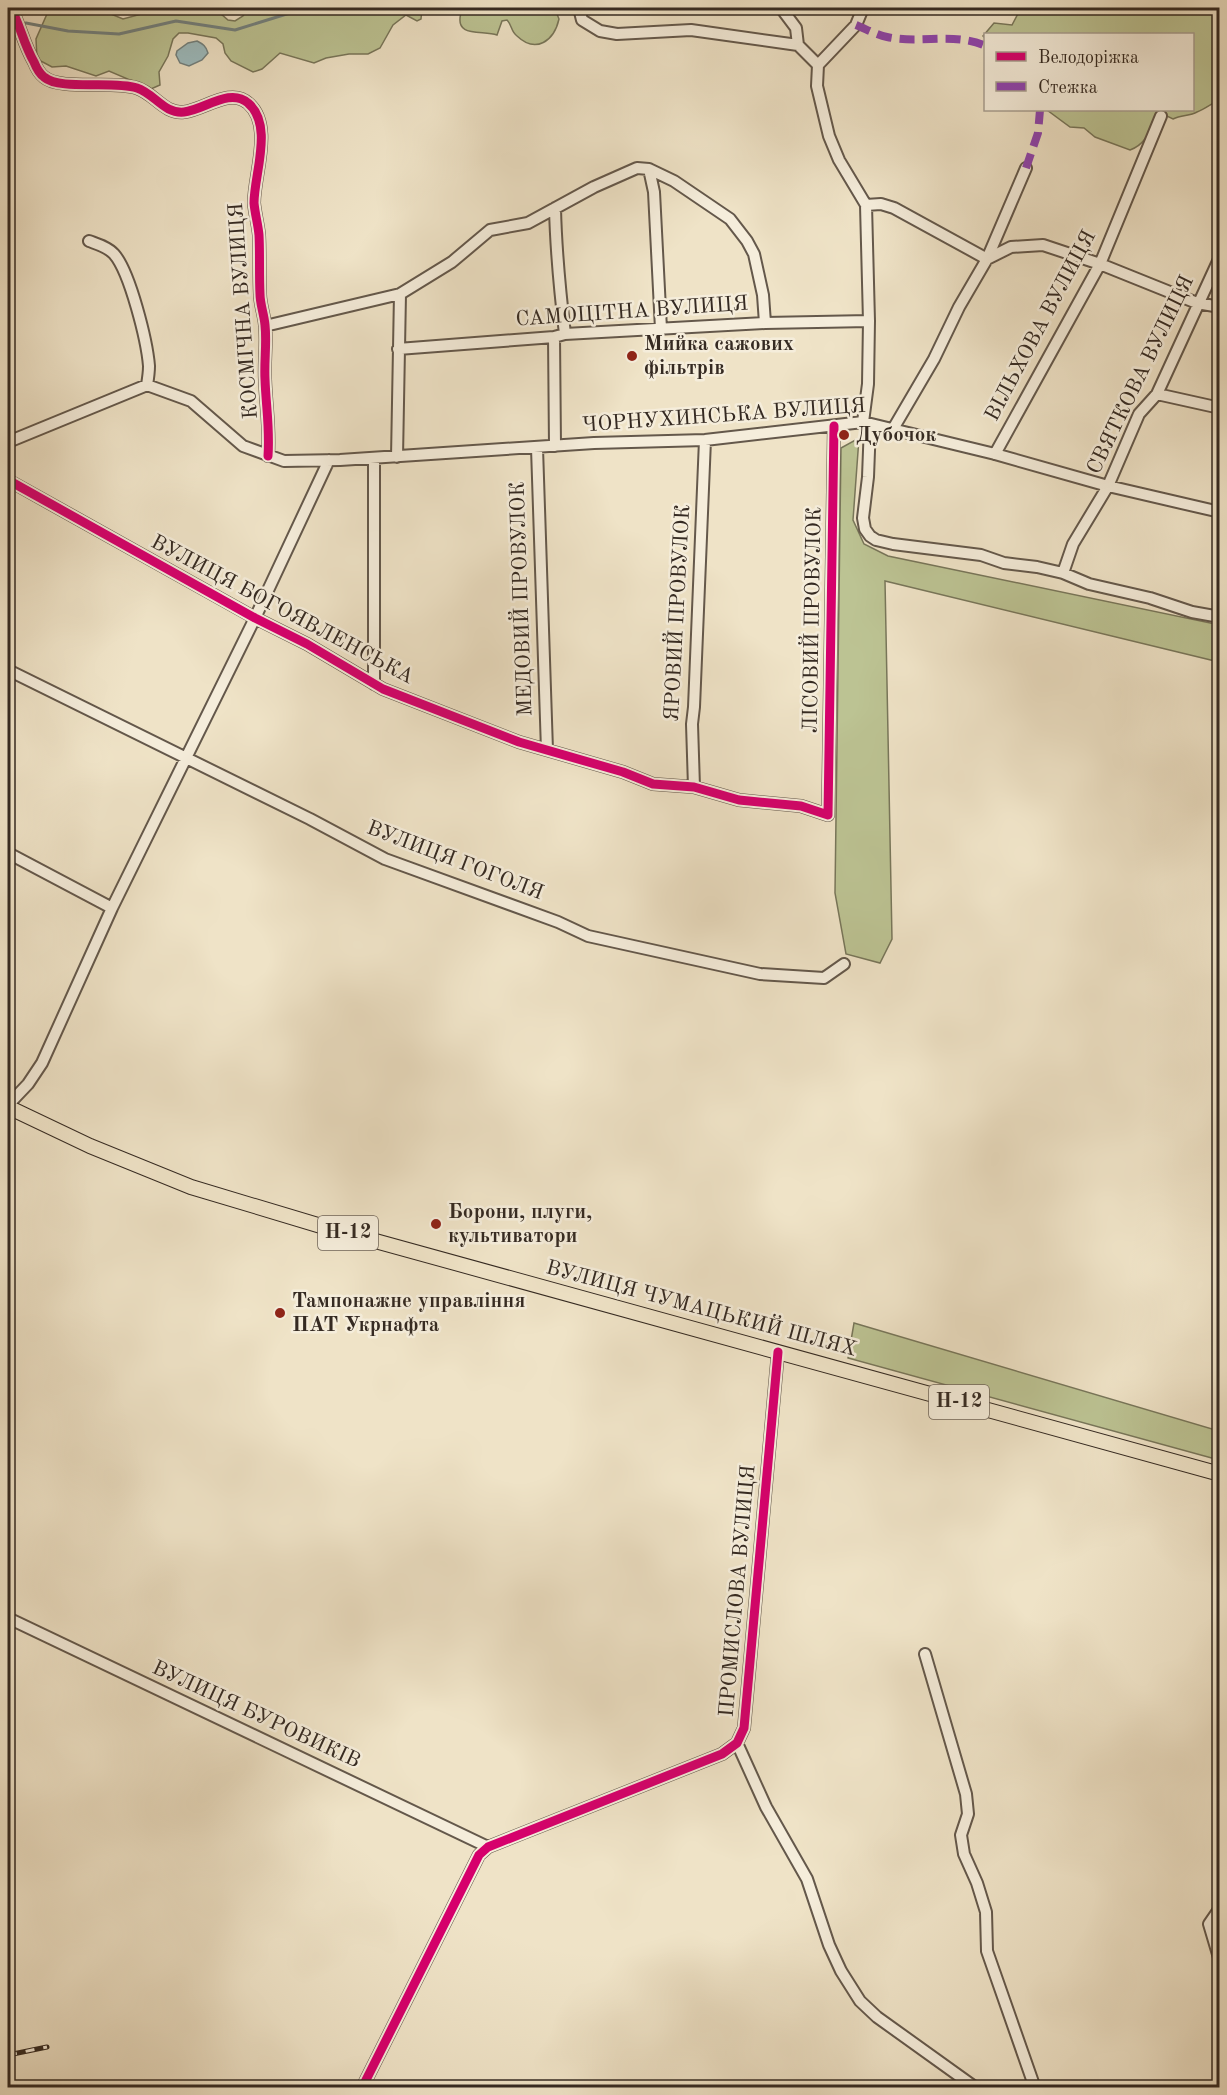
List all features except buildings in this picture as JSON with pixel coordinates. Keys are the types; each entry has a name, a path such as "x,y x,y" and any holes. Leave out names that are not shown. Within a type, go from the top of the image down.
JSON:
{"main road":[{"name":"ВУЛИЦЯ ЧУМАЦЬКИЙ ШЛЯХ","path":"8,1106 90,1146 191,1187 321,1226 1220,1474"}],"street":[{"name":"КОСМІЧНА ВУЛИЦЯ","path":"11,8 34,63 43,77 52,82 78,85 112,84 138,88 154,97 167,109 177,112 187,112 214,102 237,97 247,102 258,113 261,131 254,206 259,238 260,296 265,327 265,380 270,432 267,456"},
{"path":"579,8 582,20 600,32 617,34 692,30 757,38 778,44 798,45"},
{"path":"781,8 796,28 798,45 818,65"},
{"path":"863,8 856,25 818,65 817,86 829,136 839,160 866,205 869,321 866,423 868,477 863,518 865,529 870,536 893,544 981,555 1004,563 1037,567 1063,573 1089,584 1150,598 1192,612 1220,617"},
{"name":"ВІЛЬХОВА ВУЛИЦЯ","path":"995,454 1100,264 1161,116"},
{"path":"265,327 400,294 452,262 490,230 528,223 637,168 649,169 674,181 730,219 754,254 763,295 765,322"},
{"path":"893,429 934,359 959,307 987,259 1026,168"},
{"path":"649,169 654,192 661,329"},
{"path":"866,205 881,204 894,207 987,259"},
{"path":"555,208 556,260 562,290 555,446"},
{"path":"8,442 147,385 149,367 146,349 126,277 114,254 89,241"},
{"path":"987,259 1011,247 1043,245 1100,264 1197,303 1220,307"},
{"name":"СВЯТКОВА ВУЛИЦЯ","path":"1063,573 1073,544 1108,486 1139,414 1157,394 1220,257"},
{"path":"398,457 400,294"},
{"name":"САМОЦІТНА ВУЛИЦЯ","path":"398,350 560,335 765,322 869,321"},
{"name":"ЧОРНУХИНСЬКА ВУЛИЦЯ","path":"147,385 191,401 243,446 284,461 705,440 866,423 995,454 1108,486 1220,512"},
{"path":"1157,394 1220,408"},
{"name":"ЛІСОВИЙ ПРОВУЛОК","path":"828,815 834,426"},
{"name":"ЯРОВИЙ ПРОВУЛОК","path":"694,787 692,723 705,440"},
{"name":"МЕДОВИЙ ПРОВУЛОК","path":"537,448 547,750"},
{"path":"374,458 375,684"},
{"path":"8,1106 28,1084 42,1063 112,908 255,618 329,460"},
{"name":"ВУЛИЦЯ БОГОЯВЛЕНСЬКА","path":"8,480 255,618 307,644 383,689 519,742 653,784 694,787 739,800 801,806 828,815"},
{"name":"ВУЛИЦЯ ГОГОЛЯ","path":"8,670 385,859 558,922 588,936 760,974 824,978 844,964"},
{"path":"8,853 112,908"},
{"name":"ПРОМИСЛОВА ВУЛИЦЯ","path":"489,1847 722,1754 737,1743 744,1728 778,1352"},
{"name":"ВУЛИЦЯ БУРОВИКІВ","path":"8,1618 489,1847"},
{"path":"925,1654 966,1794 968,1814 961,1835 964,1854 977,1883 986,1912 987,1951 1035,2088"},
{"path":"737,1743 766,1807 807,1879 829,1945 841,1971 861,2001 877,2017 976,2088"},
{"path":"362,2088 471,1870 479,1855 489,1847"},
{"path":"1220,1908 1209,1924 1220,1961"}],"green space":[{"path":"81,8 102,8 123,19 160,9 203,8 235,21 249,8 425,8 422,9 421,19 417,21 406,15 393,25 380,48 368,54 349,54 326,58 314,63 280,53 262,69 253,72 231,61 225,53 223,44 216,38 179,33 173,39 168,56 159,72 160,85 151,89 109,71 96,76 66,66 52,67 37,59 36,39 47,14"},
{"path":"455,8 545,8 557,14 559,19 549,39 531,44 515,34 507,20 502,21 497,35 465,30 460,21 461,13"},
{"path":"1021,8 1219,8 1219,100 1192,114 1173,119 1167,116 1153,120 1146,138 1130,150 1095,137 1084,128 1070,127 1048,111 1194,111 1194,33 986,33 994,23 1012,25"},
{"path":"859,438 853,520 864,544 888,556 1220,625 1219,662 885,581 892,939 880,963 846,954 835,893 841,448"},
{"path":"854,1323 1219,1431 1219,1460 848,1358"}],"water":[{"path":"197,41 208,53 202,60 189,66 180,63 176,55 177,51 188,43"}],"waterway":[{"path":"26,23 68,31 119,34 176,21 235,30 306,8"}],"railway":[{"path":"8,2055 47,2047"}],"marked path":[{"path":"856,25 887,37 899,39 949,39 984,45"},
{"path":"1026,168 1038,133 1040,111"}],"cycle path":[{"path":"11,8 37,68 43,76 52,81 74,85 115,85 137,88 165,107 177,112 192,110 233,97 248,103 256,112 260,124 261,150 254,203 259,235 260,298 266,332 268,456"},
{"path":"8,480 255,618 307,644 383,689 519,742 623,772 653,784 694,787 739,800 801,806 828,815 834,426"},
{"path":"362,2088 479,1855 488,1847 722,1754 737,1743 744,1728 778,1352"}],"place":[{"name":"Мийка сажових фільтрів","path":"632,356"},
{"name":"Дубочок","path":"844,435"},
{"name":"Борони, плуги, культиватори","path":"436,1224"},
{"name":"Тампонажне управління ПАТ Укрнафта","path":"280,1313"}]}
